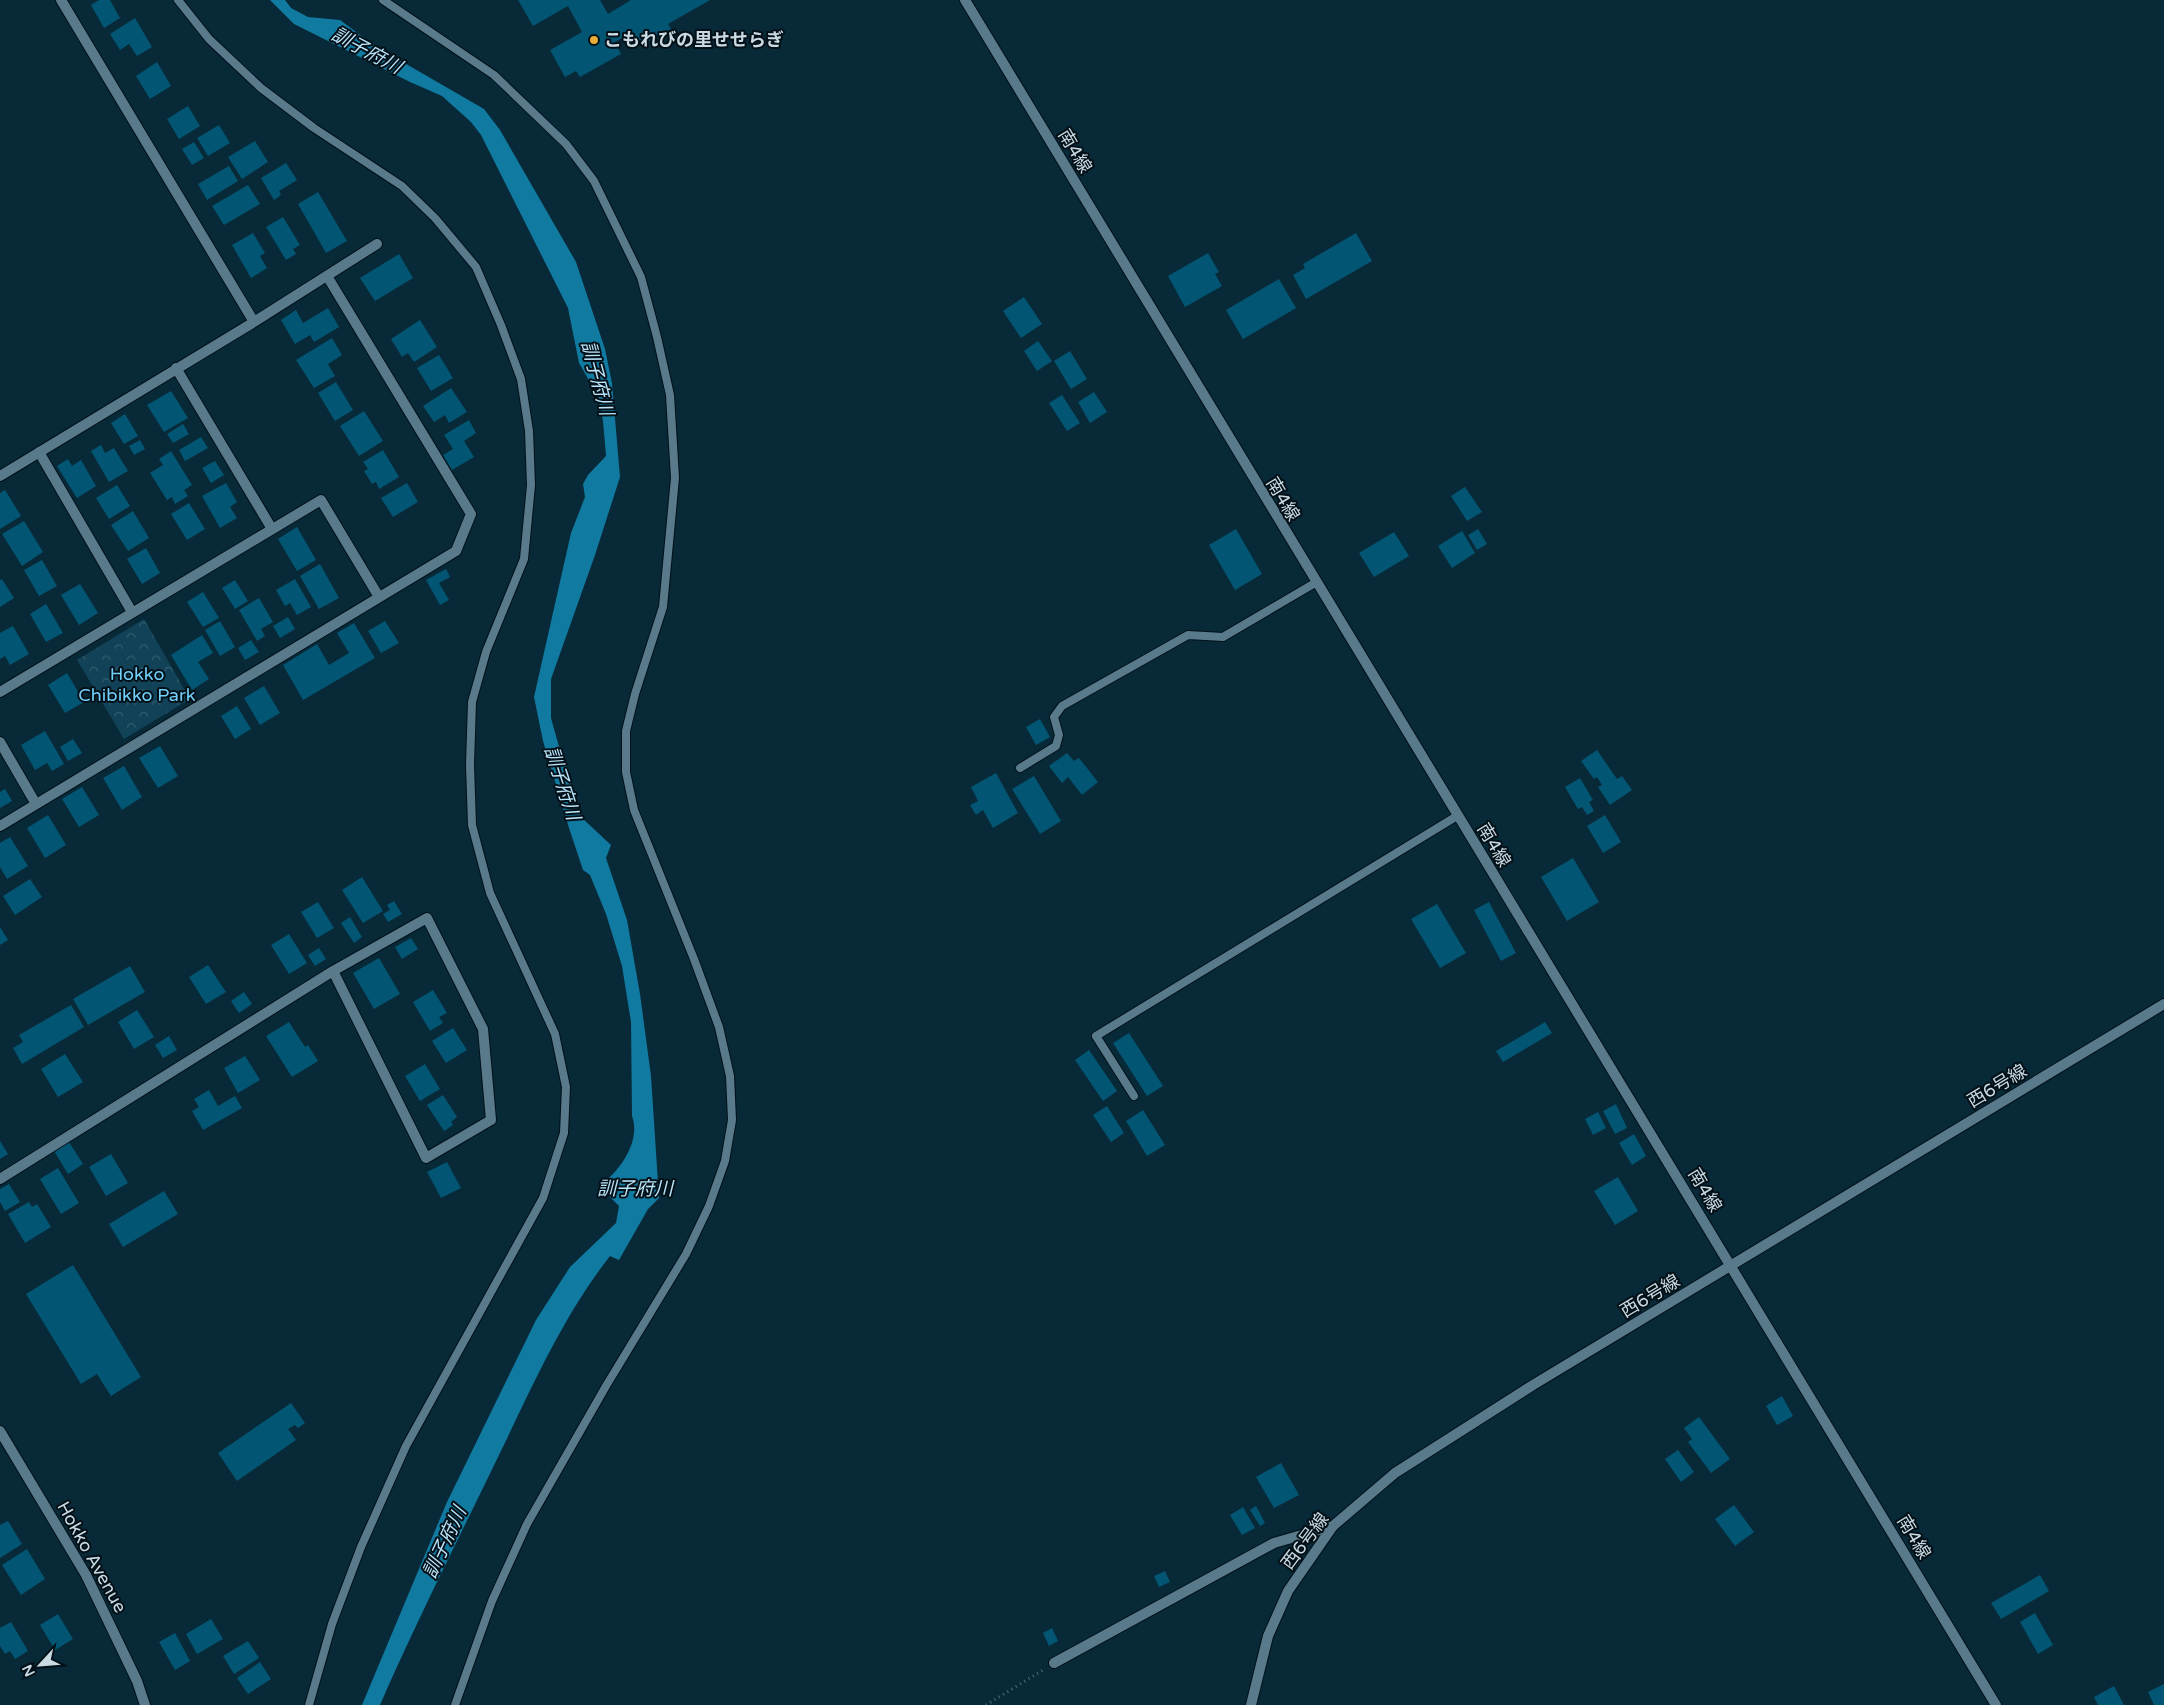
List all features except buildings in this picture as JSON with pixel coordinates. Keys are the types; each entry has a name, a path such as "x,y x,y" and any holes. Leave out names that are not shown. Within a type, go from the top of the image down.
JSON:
{"street":[{"path":"62,0 254,322"},
{"name":"南4線","path":"965,0 1315,583 1732,1266 1996,1705"},
{"path":"0,476 254,322 378,244"},
{"path":"0,826 456,552 472,514 327,276"},
{"path":"176,368 272,529"},
{"path":"39,452 132,612"},
{"path":"1,689 321,500 379,597"},
{"path":"0,742 36,804"},
{"path":"0,1179 333,971 427,918 483,1029 490,1120 426,1158 333,971"},
{"name":"西6号線","path":"1251,1705 1268,1636 1288,1591 1333,1526 1395,1473 1533,1385 2164,1004"},
{"name":"Hokko Avenue","path":"0,1430 86,1575 137,1681 145,1705"},
{"path":"1054,1663 1274,1544 1333,1526"}],"lane":[{"path":"178,0 209,38 261,88 314,128 402,186 435,218 476,267 501,324 520,379 529,431 532,485 524,559 486,652 472,702 470,765 472,825 490,893 555,1034 566,1087 564,1133 543,1198 406,1446 376,1513 332,1624 309,1705"},
{"path":"383,0 494,75 566,144 594,181 641,277 670,395 675,478 663,607 635,694 626,731 626,772 634,810 694,959 719,1027 730,1076 732,1120 725,1161 709,1206 686,1254 606,1386 527,1524 492,1601 455,1705"},
{"path":"1020,768 1056,746 1059,735 1054,717 1062,706 1188,635 1223,637 1315,583"},
{"path":"1134,1096 1096,1036 1457,816"}],"path":[{"path":"986,1705 1054,1663"}],"green space":[{"name":"Hokko Chibikko Park","path":"144,619 190,699 124,739 77,660"}],"water":[{"name":"訓子府川","path":"270,0 285,0 291,8 308,17 340,20 375,46 484,109 500,130 576,262 605,349 612,383 620,477 595,555 551,679 551,718 561,754 569,770 574,802 582,818 611,845 606,858 627,920 640,994 651,1076 659,1198 648,1209 619,1260 610,1256 593,1279 549,1352 438,1579 380,1705 362,1705 447,1502 536,1320 570,1267 616,1223 619,1206 602,1189 603,1183 616,1170 628,1153 634,1135 631,1022 622,966 606,914 590,875 583,870 569,828 543,741 534,697 571,533 585,497 583,484 588,475 606,456 603,421 598,396 579,363 568,308 481,135 471,122 442,96 294,24"}],"place":[{"name":"こもれびの里せせらぎ","path":"594,40"}]}
